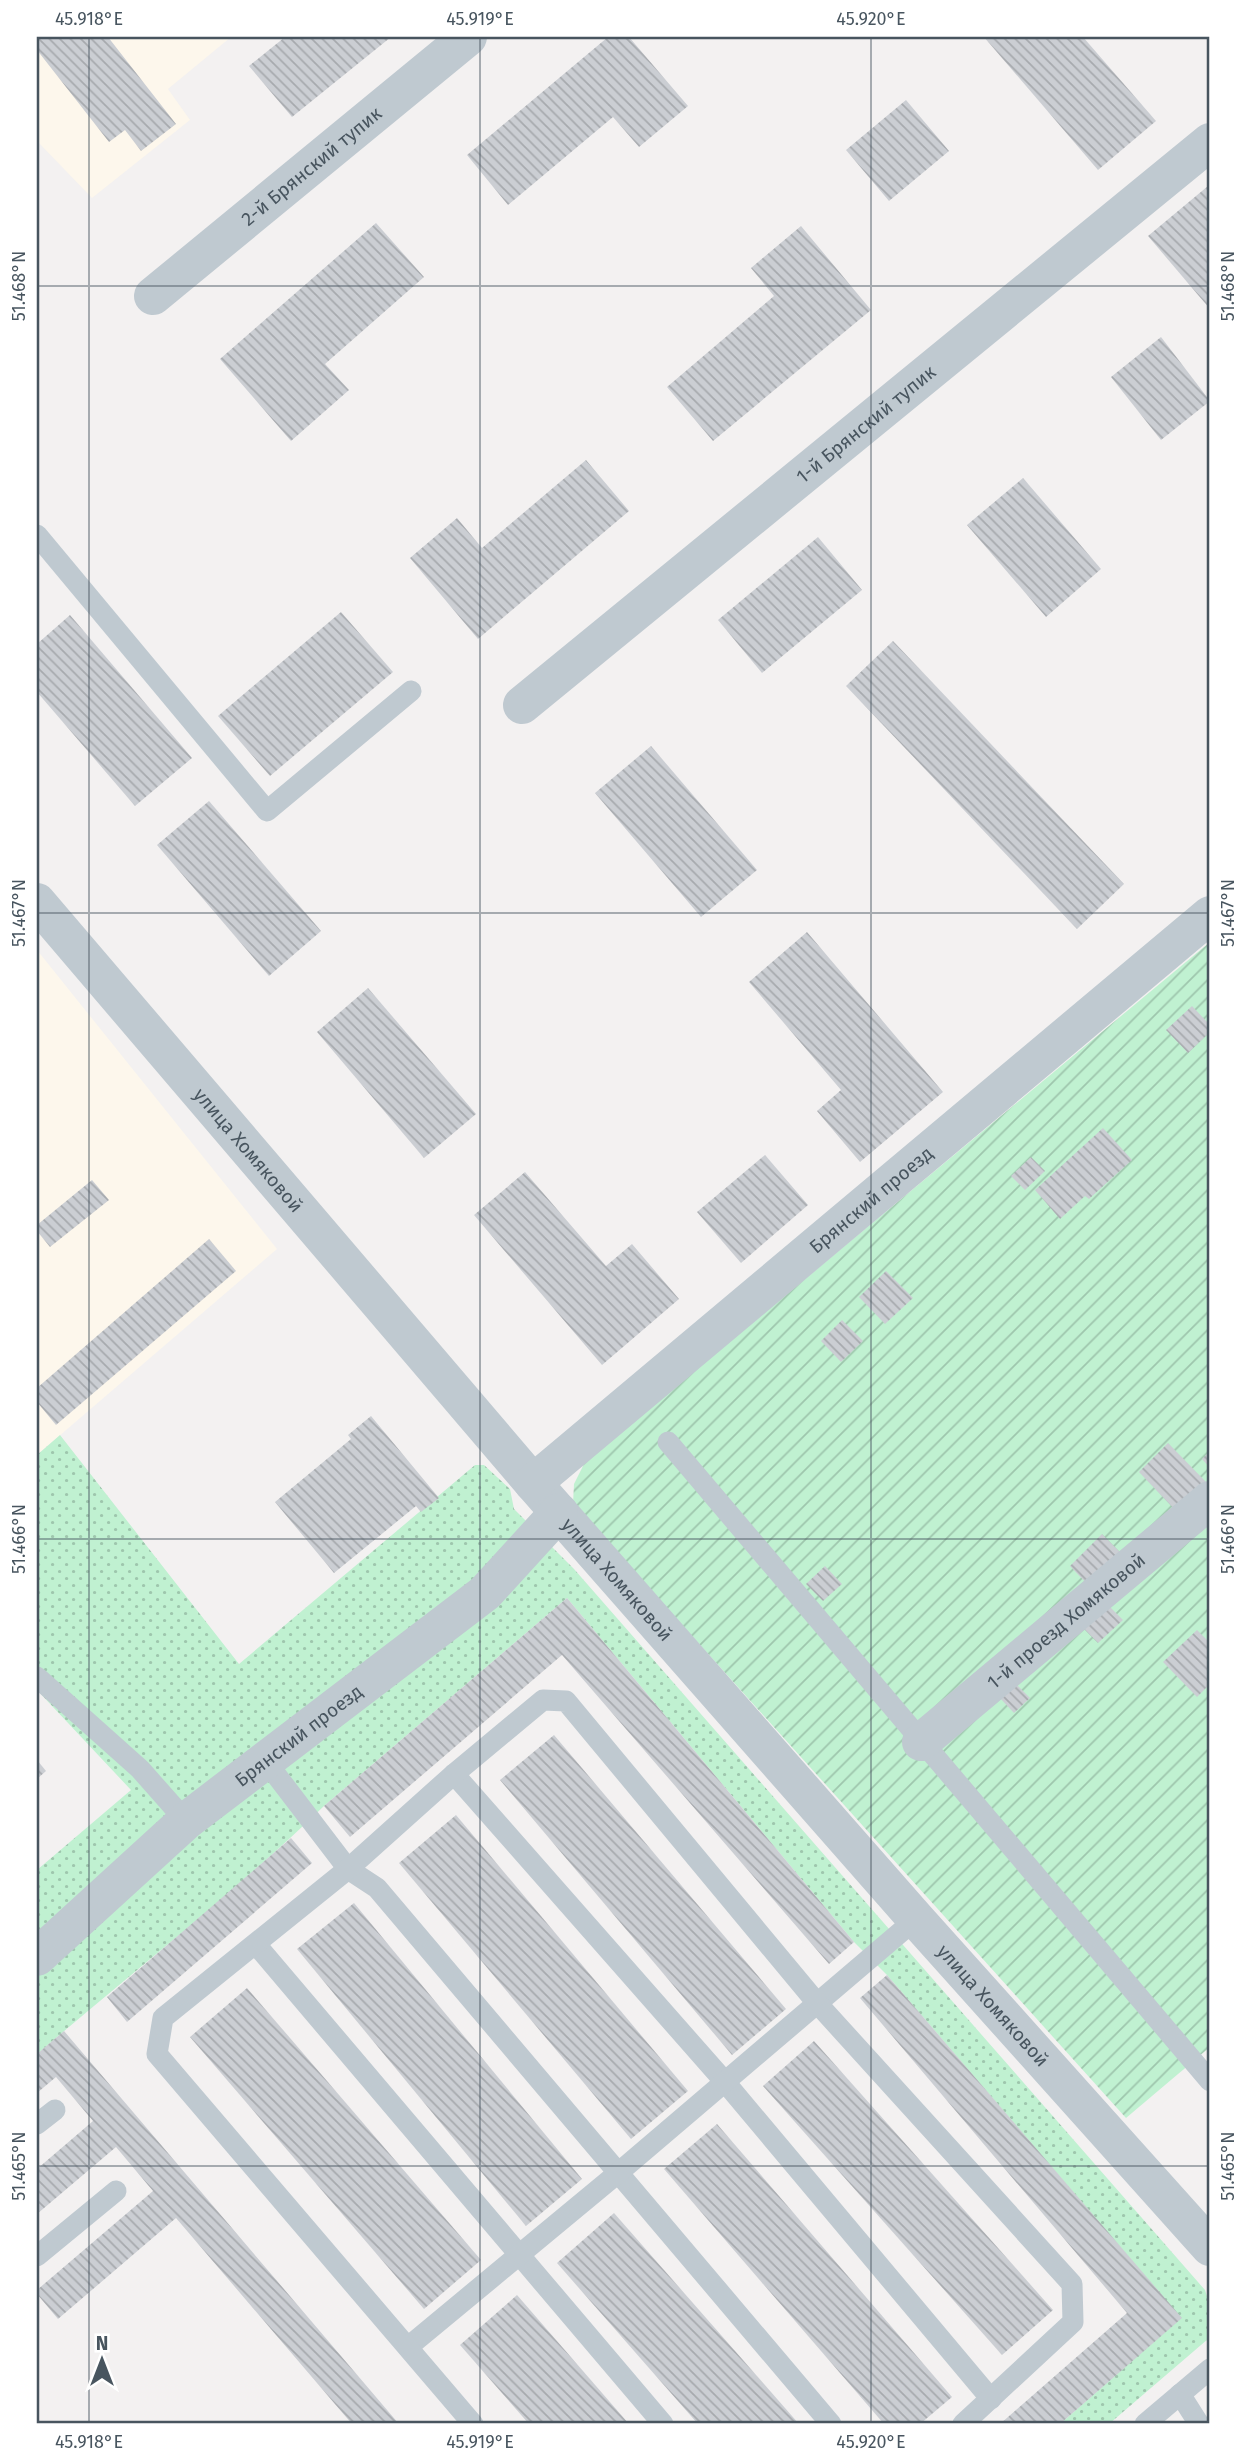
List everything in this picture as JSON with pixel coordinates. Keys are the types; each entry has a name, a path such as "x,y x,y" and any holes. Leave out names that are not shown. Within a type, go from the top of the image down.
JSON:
{"street":[{"name":"2-й Брянский тупик","path":"153,296 468,37"},
{"name":"1-й Брянский тупик","path":"522,705 1210,142"},
{"name":"улица Хомяковой","path":"37,902 533,1483 916,1919 1210,2247"},
{"name":"Брянский проезд","path":"533,1483 1210,915"},
{"name":"1-й проезд Хомяковой","path":"921,1742 1210,1500"},
{"name":"Брянский проезд","path":"37,1957 186,1821 485,1592 559,1512"}],"lane":[{"path":"37,535 267,811 411,691"},
{"path":"668,1442 1210,2081"},
{"path":"37,1677 140,1769 186,1821"},
{"path":"473,2424 157,2054 163,2018 348,1869 454,1774 543,1700 566,1701 817,2003 1072,2284 1073,2322 963,2424"},
{"path":"264,1759 348,1869 377,1888 831,2424"},
{"path":"454,1774 725,2082 991,2399"},
{"path":"408,2347 618,2173 916,1919"},
{"path":"259,1948 663,2424"},
{"path":"37,2124 54,2110"},
{"path":"37,2256 116,2191"},
{"path":"1146,2424 1210,2368"},
{"path":"1180,2394 1199,2424"}],"shaded area":[{"path":"37,37 231,37 168,89 190,120 92,198 37,141"},
{"path":"37,950 277,1249 37,1455"}],"green space":[{"path":"1210,942 1210,2047 1126,2118 573,1504 574,1484 585,1462"},
{"path":"60,1435 239,1664 475,1465 484,1465 510,1489 514,1509 574,1569 1205,2290 1210,2314 1208,2339 1109,2424 1060,2424 1181,2318 887,1975 854,1942 567,1598 324,1806 219,1902 37,2054 37,1870 131,1790 37,1690 37,1455"}],"building":[{"path":"37,37 108,37 176,124 141,151 125,130 109,142 37,50"},
{"path":"285,37 391,37 292,117 249,66"},
{"path":"608,37 629,37 688,106 639,147 613,117 508,205 467,155"},
{"path":"984,37 1083,37 1156,121 1098,170"},
{"path":"906,100 949,151 889,201 846,150"},
{"path":"1208,186 1210,188 1210,309 1148,236"},
{"path":"376,223 424,277 325,364 349,390 291,441 220,359"},
{"path":"801,226 871,310 713,441 667,387 774,296 751,268"},
{"path":"1161,337 1210,401 1161,440 1111,377"},
{"path":"586,460 629,511 478,639 410,558 457,518 482,548"},
{"path":"1023,478 1101,569 1046,617 967,525"},
{"path":"818,537 862,590 762,673 718,620"},
{"path":"341,612 393,672 270,776 218,716"},
{"path":"70,615 192,758 135,806 37,692 37,644"},
{"path":"893,641 1124,884 1077,929 846,686"},
{"path":"651,746 757,870 701,917 595,793"},
{"path":"209,801 321,931 269,976 157,845"},
{"path":"807,932 943,1092 860,1162 817,1111 841,1090 749,982"},
{"path":"368,988 476,1114 424,1158 317,1032"},
{"path":"1192,1006 1210,1025 1210,1032 1188,1053 1166,1030"},
{"path":"1103,1128 1132,1160 1089,1199 1085,1196 1060,1219 1035,1190"},
{"path":"765,1155 808,1205 741,1263 697,1212"},
{"path":"1031,1157 1045,1171 1025,1190 1011,1176"},
{"path":"525,1172 606,1266 632,1244 679,1299 602,1365 474,1215"},
{"path":"92,1180 109,1200 50,1247 37,1231 37,1225"},
{"path":"209,1239 236,1271 56,1425 37,1402 37,1388"},
{"path":"886,1271 913,1298 885,1324 859,1297"},
{"path":"842,1320 863,1341 841,1362 821,1341"},
{"path":"371,1416 439,1498 421,1512 416,1506 334,1573 275,1502 351,1439 348,1435"},
{"path":"1168,1443 1206,1482 1176,1511 1139,1472"},
{"path":"1210,1451 1210,1468 1202,1459"},
{"path":"1102,1534 1120,1552 1087,1584 1070,1566"},
{"path":"825,1566 842,1584 823,1601 806,1584"},
{"path":"567,1598 854,1942 829,1964 562,1655 350,1837 324,1806"},
{"path":"1107,1604 1123,1620 1098,1643 1082,1627"},
{"path":"1197,1630 1210,1643 1210,1684 1197,1697 1163,1662"},
{"path":"1014,1682 1030,1698 1014,1713 999,1697"},
{"path":"554,1735 786,2009 732,2055 500,1780"},
{"path":"37,1760 46,1771 37,1779"},
{"path":"456,1815 688,2091 631,2139 399,1863"},
{"path":"291,1838 312,1863 127,2022 107,1997"},
{"path":"354,1903 582,2179 526,2226 297,1949"},
{"path":"887,1975 1182,2318 1060,2424 1000,2424 1127,2313 860,1998"},
{"path":"247,1988 481,2260 424,2309 190,2037"},
{"path":"64,2031 399,2424 352,2424 176,2218 58,2319 37,2294 37,2290 153,2191 116,2147 37,2214 37,2169 93,2121 56,2077 37,2093 37,2054"},
{"path":"814,2041 1053,2310 1002,2355 763,2086"},
{"path":"717,2124 952,2397 920,2424 884,2424 664,2169"},
{"path":"614,2213 799,2424 698,2424 557,2263"},
{"path":"517,2295 629,2424 529,2424 460,2345"}]}
